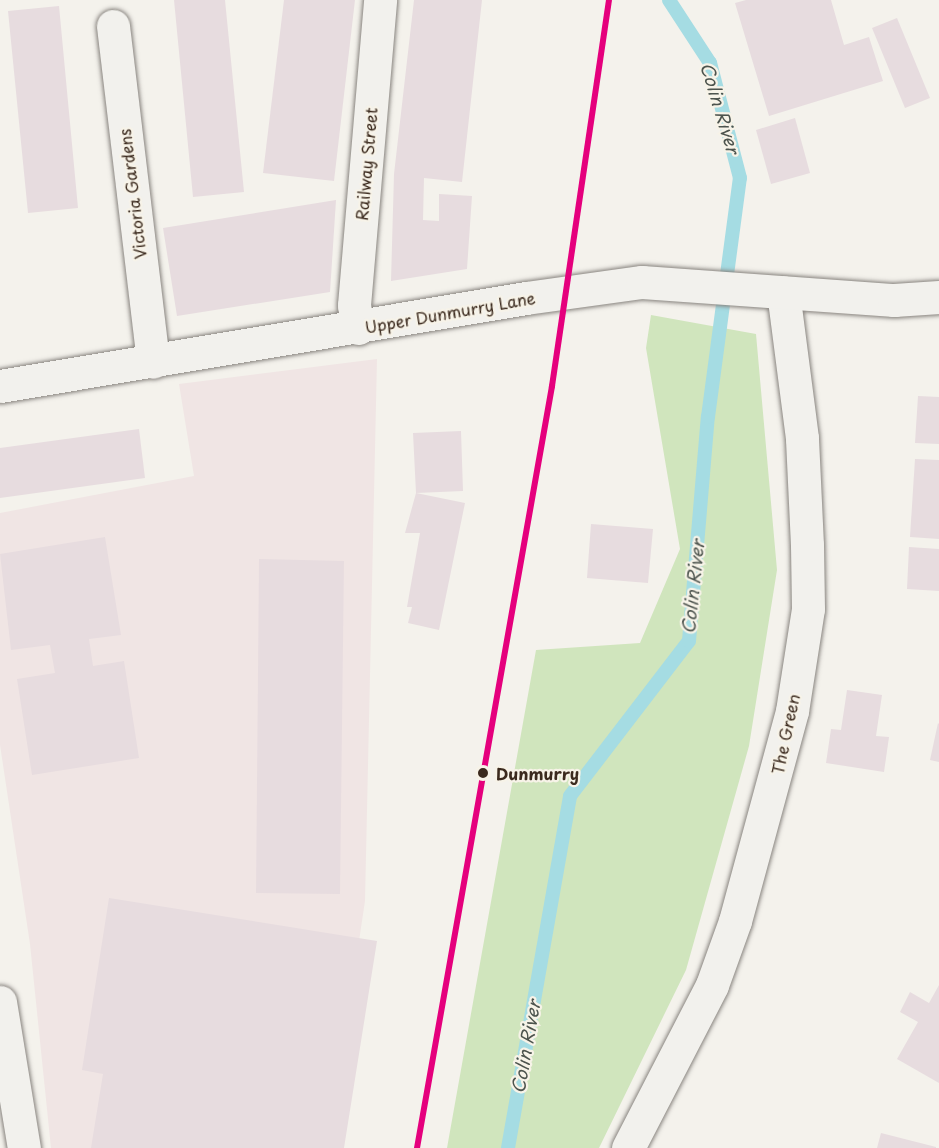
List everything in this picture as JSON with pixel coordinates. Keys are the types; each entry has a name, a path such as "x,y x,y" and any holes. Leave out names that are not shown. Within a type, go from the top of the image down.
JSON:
{"street":[{"name":"Railway Street","path":"358,328 354,305 380,0"},
{"name":"Victoria Gardens","path":"112,26 153,362"},
{"name":"Upper Dunmurry Lane","path":"0,386 358,328 526,298 642,282 676,282 894,300 939,297"},
{"name":"The Green","path":"627,1148 712,985 735,921 792,711 808,609 807,545 802,438 773,290"},
{"path":"0,1002 24,1148"}],"shaded area":[{"path":"377,359 365,901 328,1148 51,1148 30,944 0,745 0,513 194,476 179,384"}],"green space":[{"path":"651,315 756,334 777,570 749,746 686,970 599,1148 447,1148 536,650 640,643 680,549 646,348"}],"building":[{"path":"174,0 225,0 244,192 193,197"},
{"path":"284,0 355,0 334,181 263,173"},
{"path":"414,0 482,0 462,182 424,178 423,220 439,221 439,194 472,196 467,269 391,281 394,174"},
{"path":"746,0 831,0 844,45 869,37 883,81 769,116 735,3"},
{"path":"59,6 78,208 28,213 8,11"},
{"path":"897,18 930,98 905,108 872,28"},
{"path":"795,118 810,173 771,184 756,130"},
{"path":"336,200 330,292 177,316 163,228"},
{"path":"918,396 939,397 939,444 915,443"},
{"path":"139,429 145,478 0,498 0,448"},
{"path":"461,431 463,491 416,493 413,433"},
{"path":"915,459 939,460 939,539 910,537"},
{"path":"416,493 465,503 439,630 408,623 412,607 407,607 420,533 405,533"},
{"path":"591,524 653,529 648,583 587,578"},
{"path":"105,537 121,635 89,639 93,666 124,661 139,758 32,775 17,679 55,673 50,645 11,650 0,554"},
{"path":"909,547 939,549 939,591 907,589"},
{"path":"259,559 344,561 340,894 256,893"},
{"path":"847,690 882,695 876,736 889,737 884,772 826,763 831,729 841,730"},
{"path":"939,724 939,762 930,760"},
{"path":"109,898 377,941 344,1148 91,1148 103,1074 82,1070"},
{"path":"939,985 939,1083 897,1059 918,1022 900,1012 910,992 929,1003"},
{"path":"881,1133 936,1147 936,1148 877,1148"}],"waterway":[{"name":"Colin River","path":"508,1148 570,796 689,641 708,417 740,178 710,63 669,0"}],"transit line":[{"path":"417,1148 552,386 609,0"}],"place":[{"name":"Dunmurry","path":"483,773"}]}
